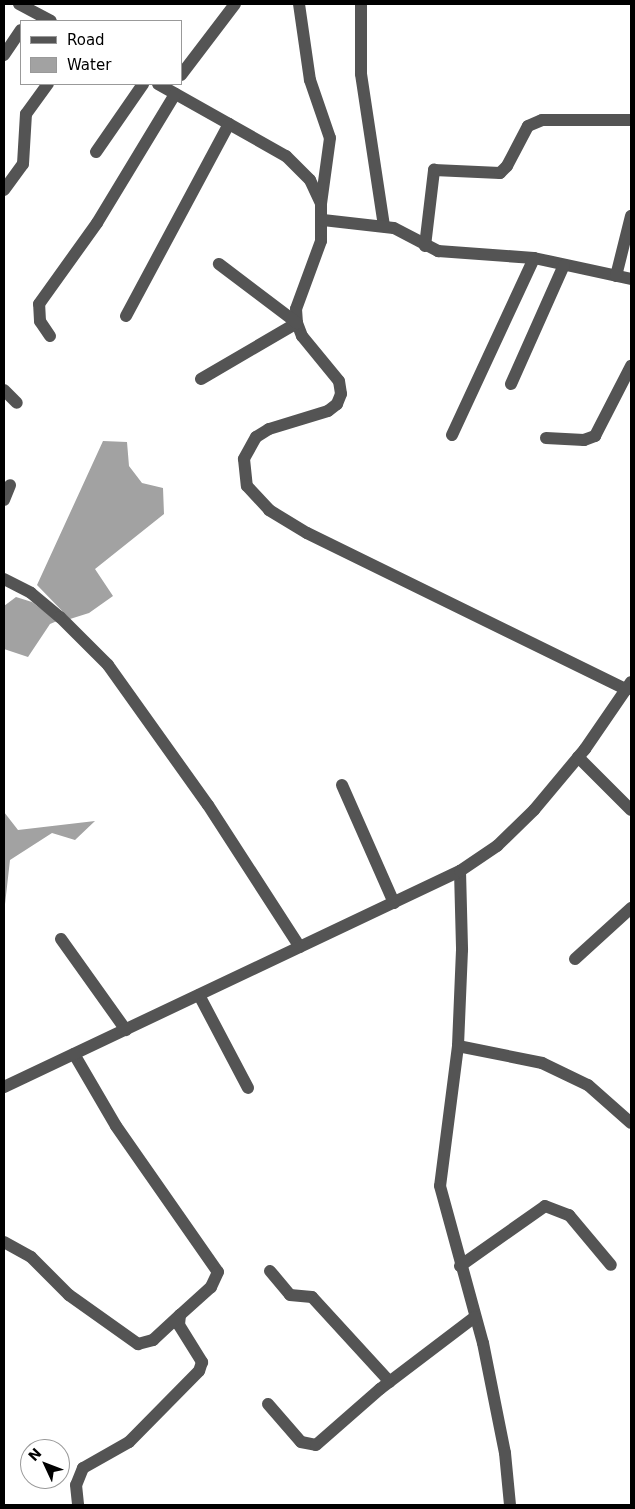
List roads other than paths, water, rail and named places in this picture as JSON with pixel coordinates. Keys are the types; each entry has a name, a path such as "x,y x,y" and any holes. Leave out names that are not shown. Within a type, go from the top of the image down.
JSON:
{"street":[{"path":"19,4 31,17 46,20"},
{"path":"182,74 235,4"},
{"path":"4,1087 460,872 518,827 578,757 629,686 307,533 256,498 247,486 243,472 244,458 256,437 269,429 328,411 337,404 341,394 339,381 302,336 297,323 296,309 317,259 324,220 321,204 330,138 310,80 299,4"},
{"path":"361,4 361,74 384,226"},
{"path":"4,55 20,31"},
{"path":"4,190 23,164 26,114 47,85"},
{"path":"96,152 142,85"},
{"path":"161,85 173,89 301,168 321,204"},
{"path":"50,336 40,321 39,304 97,223 173,89"},
{"path":"425,246 434,170 500,173 532,122 631,120"},
{"path":"126,316 229,124"},
{"path":"616,276 631,216"},
{"path":"324,220 384,226 403,232 425,246 449,253 534,258 631,279"},
{"path":"452,435 534,258"},
{"path":"219,264 297,323"},
{"path":"511,384 564,265"},
{"path":"202,379 297,323"},
{"path":"546,438 584,440 594,436 631,366"},
{"path":"4,390 17,403"},
{"path":"4,500 10,485"},
{"path":"4,578 31,593 60,617 108,665 208,804 300,947"},
{"path":"578,757 631,810"},
{"path":"342,785 394,903"},
{"path":"460,872 462,950 458,1046 440,1186 475,1318 505,1453 510,1505"},
{"path":"575,960 631,908"},
{"path":"61,939 126,1030"},
{"path":"199,995 248,1088"},
{"path":"458,1046 542,1063 588,1085 631,1123"},
{"path":"4,1242 25,1252 69,1295 138,1344 153,1340 211,1288 217,1267 146,1170 74,1054"},
{"path":"460,1266 545,1206 569,1215 611,1265"},
{"path":"270,1272 290,1295 312,1297 390,1382"},
{"path":"78,1505 76,1485 83,1468 129,1442 199,1371 202,1362 179,1324 180,1315"},
{"path":"268,1404 301,1442 316,1445 390,1382 475,1318"}],"water":[{"path":"103,441 127,442 129,466 142,483 163,488 164,514 95,569 113,596 89,613 70,619 37,585"},
{"path":"16,597 32,602 57,621 50,624 28,657 4,649 4,606"},
{"path":"4,812 18,830 95,821 75,840 52,833 10,860 4,913"}]}
